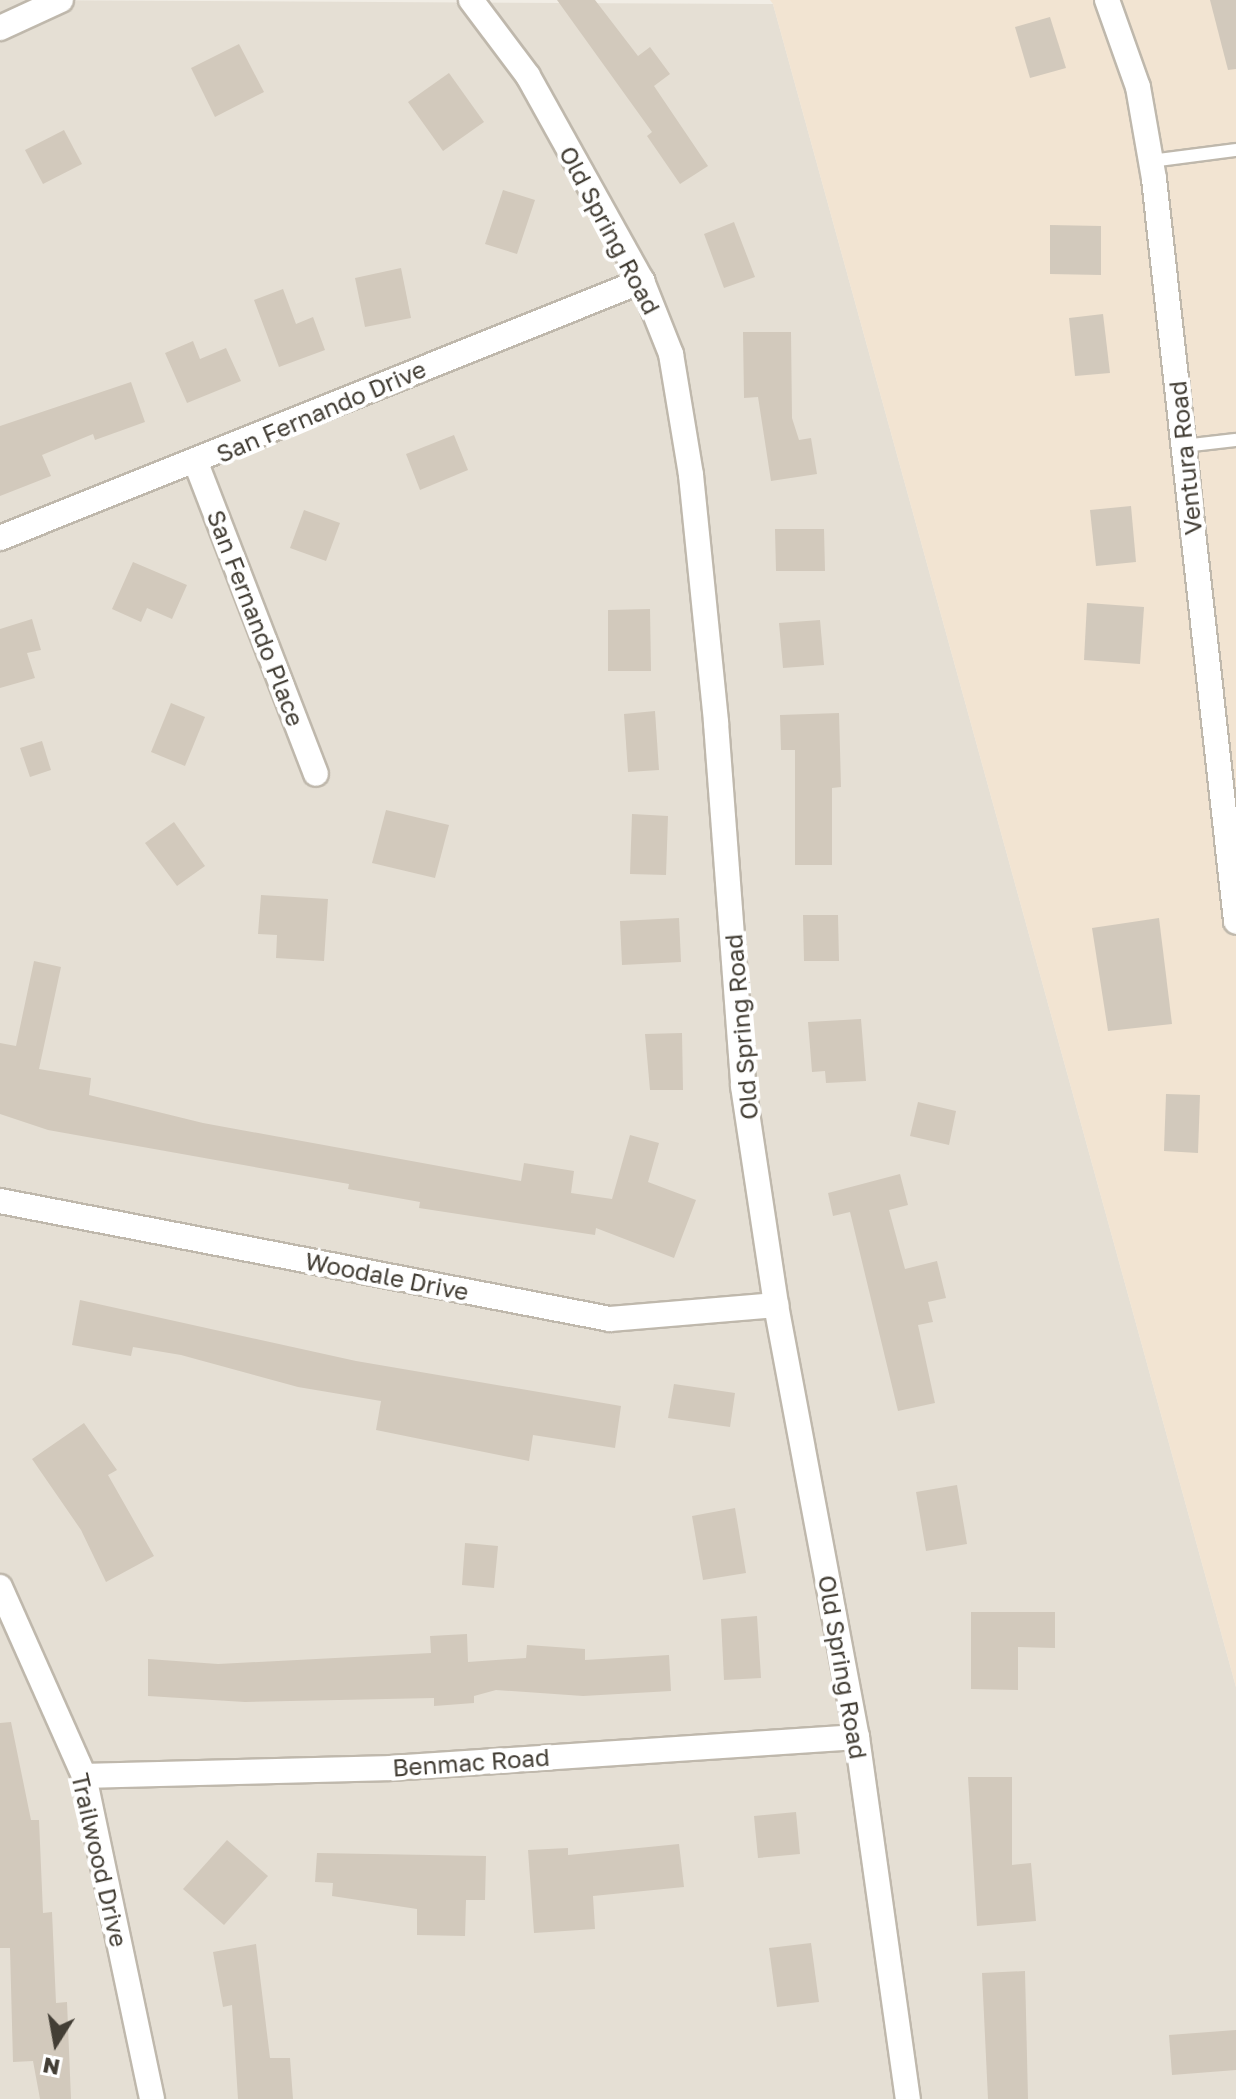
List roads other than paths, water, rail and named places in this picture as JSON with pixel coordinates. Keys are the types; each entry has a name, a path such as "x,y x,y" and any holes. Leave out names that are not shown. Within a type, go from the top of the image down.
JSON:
{"street":[{"path":"0,28 61,0"},
{"name":"Old Spring Road","path":"471,0 528,76 642,281 671,354 691,475 743,1086 776,1305 857,1737 908,2099"},
{"name":"Ventura Road","path":"1107,0 1138,87 1151,161 1236,921"},
{"name":"San Fernando Drive","path":"0,538 196,463 642,281"},
{"name":"San Fernando Place","path":"196,463 316,774"},
{"name":"Woodale Drive","path":"0,1201 610,1319 776,1305"},
{"name":"Trailwood Drive","path":"0,1587 84,1776 152,2099"},
{"name":"Benmac Road","path":"84,1776 391,1768 857,1737"}],"lane":[{"path":"1151,161 1236,150"},
{"path":"1183,446 1236,440"}]}
